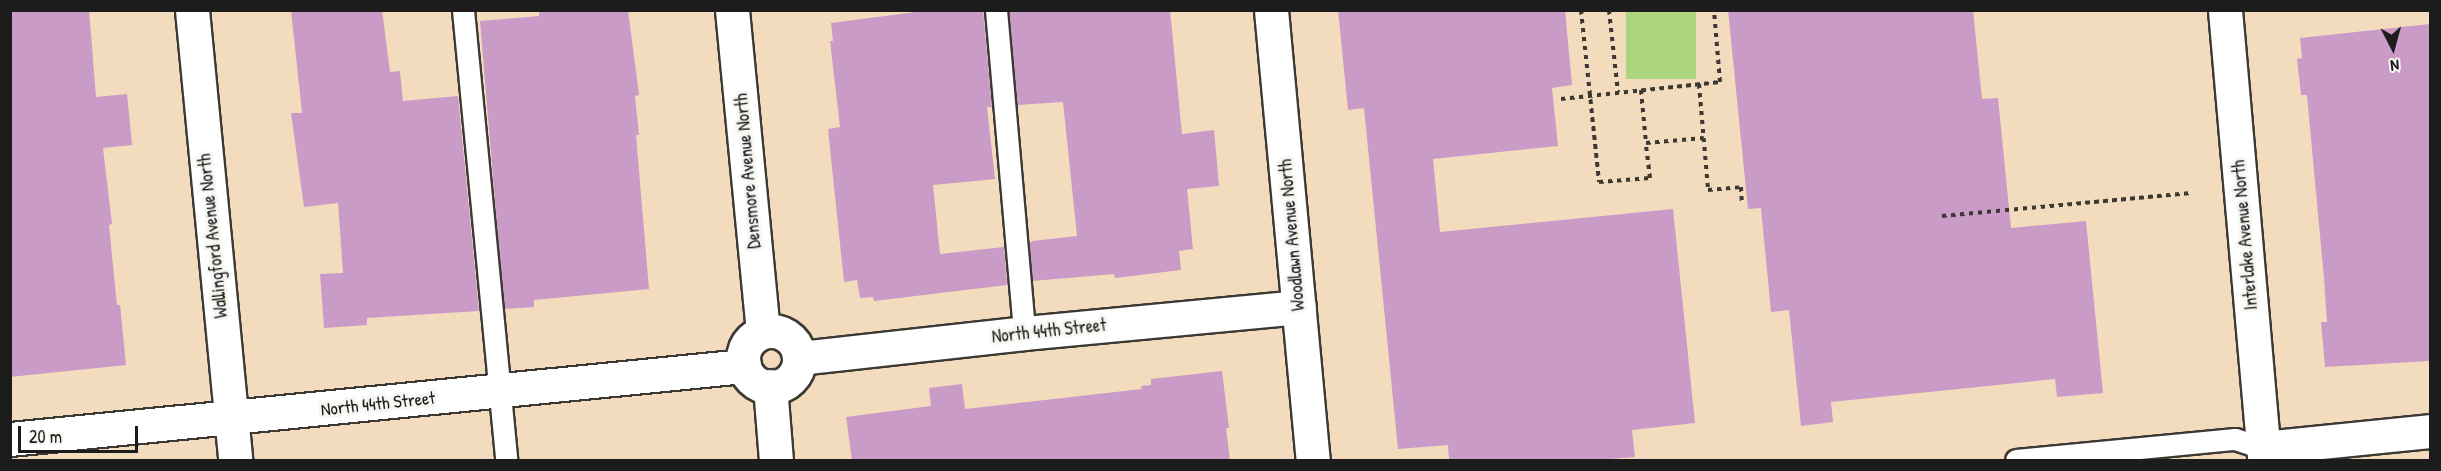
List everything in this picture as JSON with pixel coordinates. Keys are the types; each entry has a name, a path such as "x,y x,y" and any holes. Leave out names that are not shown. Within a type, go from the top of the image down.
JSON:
{"street":[{"name":"Wallingford Avenue North","path":"192,10 235,460"},
{"name":"Densmore Avenue North","path":"732,10 763,332"},
{"name":"Woodlawn Avenue North","path":"1271,10 1313,460"},
{"name":"Interlake Avenue North","path":"2225,10 2264,454"},
{"name":"North 44th Street","path":"799,358 1024,333 1299,308"},
{"path":"772,331 788,337 795,344 799,358 792,377 785,383 770,387 750,377 744,366 744,351 755,336 763,332 772,331"},
{"name":"North 44th Street","path":"10,439 744,366"},
{"path":"770,387 776,460"},
{"path":"2264,454 2430,431"}],"lane":[{"path":"463,10 506,460"},
{"path":"996,10 1024,333"},
{"path":"2016,460 2235,439 2264,454"}],"path":[{"path":"1581,10 1599,182 1650,178 1641,90"},
{"path":"1609,10 1618,93"},
{"path":"1561,99 1720,82 1714,10"},
{"path":"1698,84 1708,190 1741,187 1742,205"},
{"path":"1646,143 1704,138"},
{"path":"1942,216 2191,193"}],"green space":[{"path":"1626,11 1696,11 1696,79 1626,79"}],"building":[{"path":"10,10 89,10 96,97 127,94 132,145 103,148 112,224 109,225 117,305 120,305 126,365 10,377"},
{"path":"291,10 382,10 390,72 400,71 403,101 458,96 479,311 367,318 367,325 324,328 320,274 343,273 338,203 304,207 291,113 302,113"},
{"path":"539,10 628,10 639,95 635,96 639,135 636,135 649,289 534,300 534,307 504,309 480,21 539,16"},
{"path":"931,10 983,10 992,107 987,107 995,179 933,185 940,254 1004,247 1007,285 874,301 873,297 860,298 857,280 844,282 828,129 840,127 830,41 833,41 831,23"},
{"path":"1009,10 1170,10 1182,134 1214,130 1219,186 1187,189 1193,249 1179,251 1181,270 1115,278 1114,274 1032,281 1029,244 1032,241 1077,236 1063,102 1017,105"},
{"path":"1338,10 1565,10 1572,85 1552,88 1558,146 1433,159 1440,232 1673,209 1695,423 1632,430 1635,457 1598,460 1449,460 1448,445 1398,449 1364,108 1348,110"},
{"path":"1728,10 1973,10 1982,99 1998,98 2011,228 2086,221 2103,393 2057,397 2055,379 1831,402 1833,422 1801,426 1789,310 1771,312 1761,208 1748,209"},
{"path":"2430,24 2430,361 2325,367 2321,322 2327,322 2324,279 2307,95 2301,95 2297,59 2302,58 2300,38"},
{"path":"1222,371 1229,428 1226,428 1230,460 852,460 846,417 931,406 929,388 962,384 965,409 1142,389 1141,386 1151,385 1151,379"}]}
